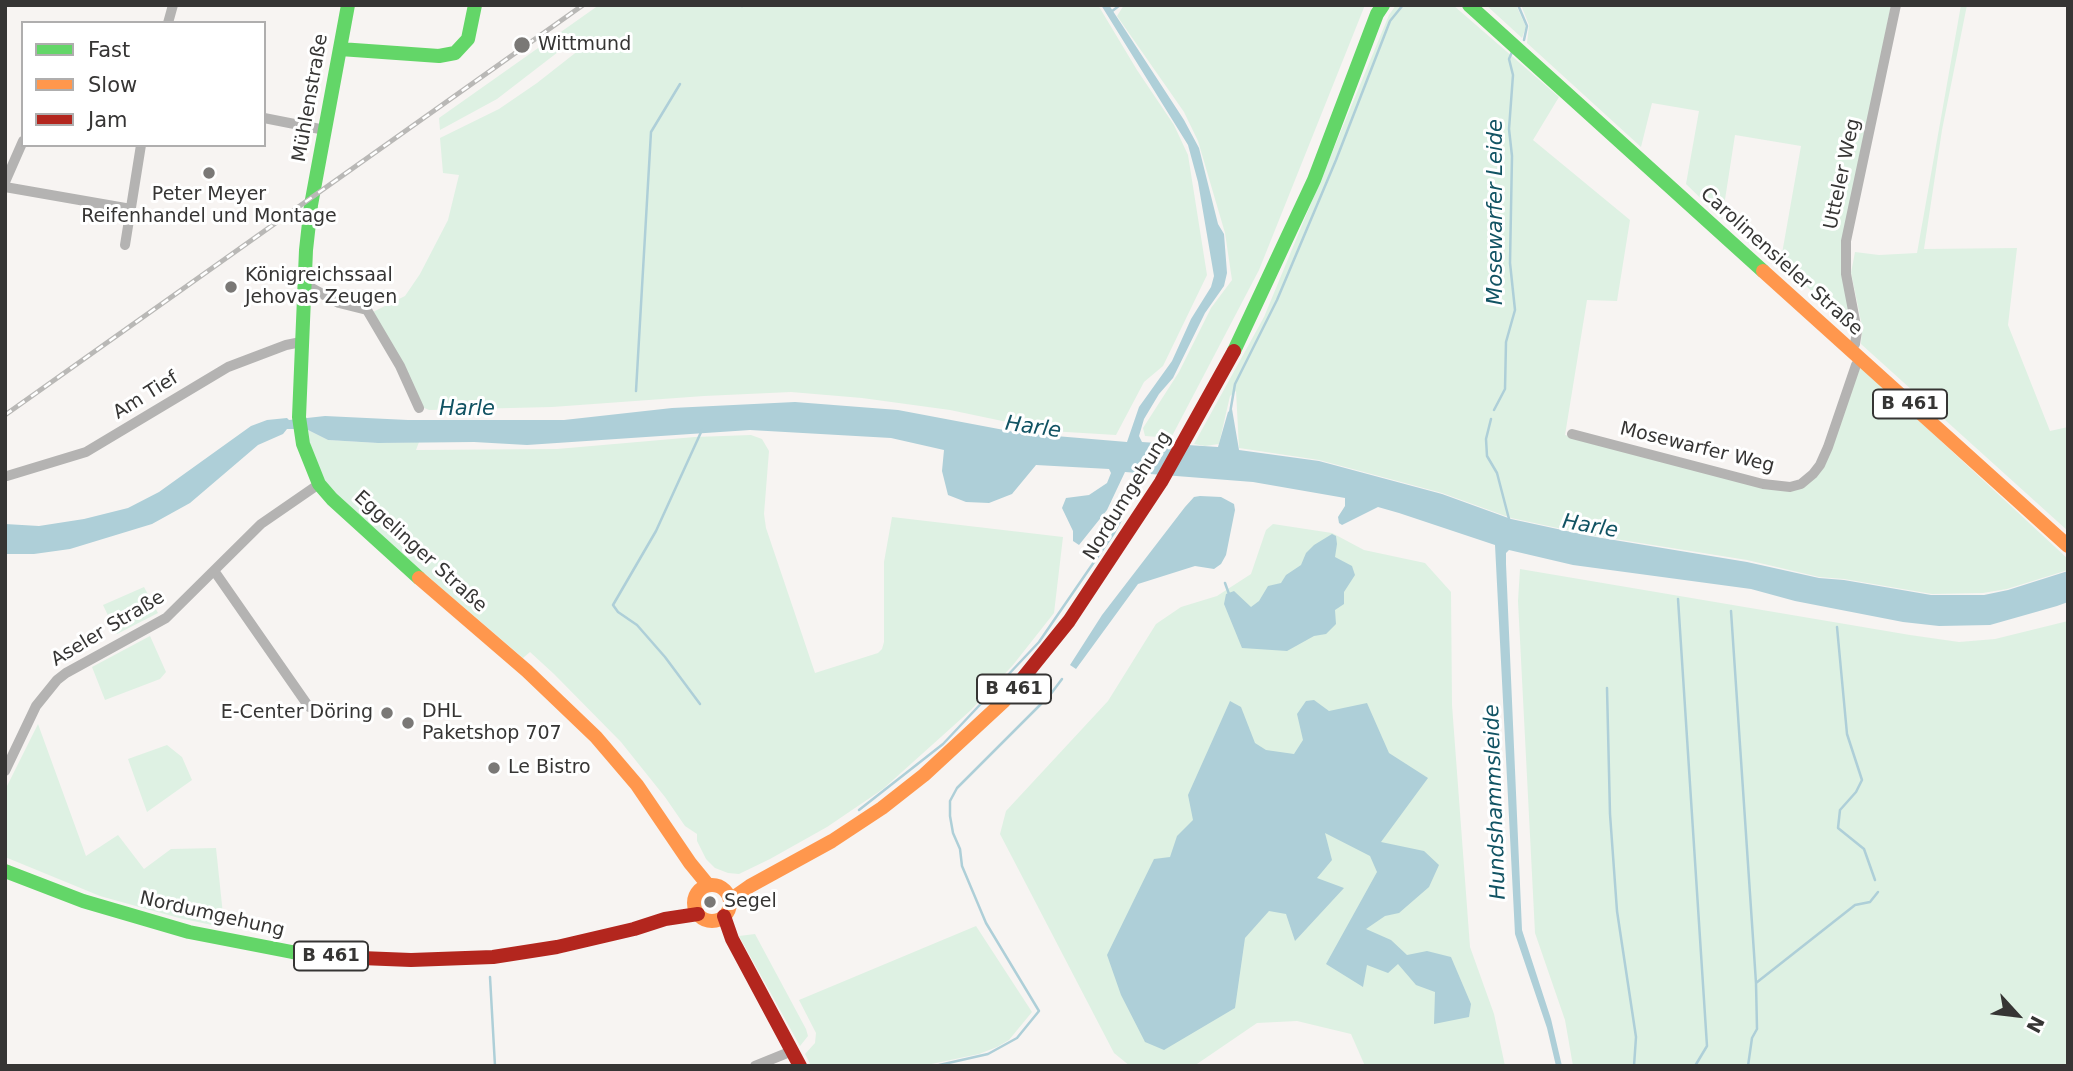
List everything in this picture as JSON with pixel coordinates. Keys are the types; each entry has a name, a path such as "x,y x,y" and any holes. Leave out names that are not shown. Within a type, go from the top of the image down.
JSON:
{"main road":[{"name":"Mühlenstraße","path":"312,197 348,5"},
{"name":"Nordumgehung","path":"5,871 83,901 189,932 267,948 355,959 411,960 493,957 569,944 665,919 720,887 727,895 750,886 817,850 882,808 933,767 1004,701 1069,621 1161,482 1245,330 1314,180 1377,14 1383,5"},
{"name":"Carolinensieler Straße","path":"1469,5 2068,546"},
{"path":"340,49 439,57 450,54 466,43 475,11"},
{"name":"Eggelinger Straße","path":"312,197 306,250 299,409 301,434 310,466 319,484 392,555 527,671 596,737 637,785 690,863 700,899"},
{"path":"700,899 702,918 719,918 730,906 727,895"},
{"path":"719,918 800,1066"}],"street":[{"name":"Utteler Weg","path":"1855,355 1857,331 1846,274 1846,241 1896,5"},
{"path":"266,118 325,130"},
{"path":"21,146 5,185 131,209"},
{"path":"125,245 141,147"},
{"path":"304,284 339,303 367,310 400,366 419,408"},
{"name":"Am Tief","path":"7,476 86,453 228,367 301,342"},
{"name":"Mosewarfer Weg","path":"1572,434 1763,484 1801,484 1814,474 1828,447 1856,365 1855,355"},
{"name":"Aseler Straße","path":"5,771 9,752 36,706 57,680 154,626 178,608 261,524 319,484"},
{"path":"215,572 309,707"},
{"path":"755,1066 792,1051"}],"green space":[{"path":"599,5 1098,5 1174,125 1188,155 1207,275 1163,366 1144,382 1116,435 1050,431 950,410 791,392 552,407 429,410 422,407 373,312 405,296 420,274 448,220 459,175 443,173 440,138 499,109 579,50 571,42 497,99 440,130 439,118"},
{"path":"1124,5 1365,5 1259,270 1171,438 1145,436 1143,428 1179,372 1211,308 1232,280 1225,233 1198,141 1184,112 1117,16"},
{"path":"1396,5 1453,5 1559,97 1533,140 1630,220 1617,301 1587,300 1565,435 1760,486 1802,487 1823,467 1859,365 2068,559 2068,570 2007,589 1983,593 1932,594 1819,577 1747,560 1590,535 1511,518 1442,493 1319,460 1239,448 1236,391 1230,396 1219,444 1194,444 1264,317 1389,15"},
{"path":"1486,5 1516,5 1526,27 1522,38"},
{"path":"1521,5 1891,5 1844,241 1853,337 1844,323 1795,275 1780,265 1801,146 1735,135 1722,219 1686,184 1699,111 1652,103 1641,147 1527,43 1529,25"},
{"path":"1961,5 1967,5 1942,130 1924,249 2017,248 2008,325 2050,431 2068,427 2068,531 1861,344 1862,326 1851,273 1855,252 1879,255 1917,253"},
{"path":"306,429 328,440 419,442 416,450 557,449 751,435 762,439 769,451 764,514 766,528 815,673 878,653 882,649 884,562 892,517 1063,537 1054,613 1013,665 971,710 883,789 827,827 770,859 739,874 728,873 715,868 706,859 697,841 697,834 685,826 621,742 554,674 530,652 523,658 340,501 318,474"},
{"path":"1273,524 1332,533 1364,550 1425,563 1451,592 1452,705 1470,947 1494,1014 1505,1066 1365,1066 1351,1034 1297,1021 1257,1023 1194,1066 1130,1066 1114,1053 1000,834 1006,811 1108,701 1156,624 1181,607 1217,596 1251,574 1266,530"},
{"path":"1520,569 1959,642 1995,639 2068,621 2068,1066 1573,1066 1565,1020 1535,933 1518,601"},
{"path":"144,587 158,613 117,634 103,605"},
{"path":"150,636 166,672 160,679 105,700 92,667"},
{"path":"38,724 86,856 118,835 144,869 171,849 216,848 224,924 212,925 179,918 100,896 5,857 5,790"},
{"path":"167,745 182,757 192,780 147,812 128,759"},
{"path":"976,926 1032,1012 1009,1040 979,1054 922,1066 811,1066 805,1054 815,1043 816,1033 799,1000"},
{"path":"755,934 806,1029 808,1036 800,1046 739,936"}],"water":[{"path":"1101,5 1109,5 1184,120 1199,148 1218,224 1224,234 1227,273 1224,286 1205,313 1173,378 1159,394 1144,419 1139,436 1142,442 1218,447 1228,412 1232,409 1239,450 1319,461 1442,494 1511,519 1590,536 1747,562 1819,578 1931,595 1984,595 2068,571 2068,602 1990,625 1939,626 1903,622 1795,601 1751,589 1573,565 1509,550 1506,553 1506,564 1522,930 1551,1019 1562,1066 1556,1066 1547,1028 1515,934 1495,545 1399,513 1378,507 1342,525 1338,517 1345,506 1345,498 1253,482 1125,472 1107,510 1079,545 1073,541 1073,531 1062,508 1066,498 1089,495 1107,483 1111,473 1109,469 1036,465 1012,494 989,503 966,502 948,495 942,471 944,450 891,438 750,430 527,445 474,442 378,443 328,440 306,429 287,429 283,434 258,445 190,503 152,524 70,549 34,554 5,554 5,524 39,526 128,508 159,492 251,426 267,420 287,418 289,420 325,416 408,420 564,420 672,408 795,402 898,410 1020,433 1127,442 1139,407 1172,361 1191,319 1211,287 1214,276 1198,182 1188,145"},
{"path":"1194,497 1221,497 1234,504 1226,555 1221,564 1214,569 1195,566 1138,584 1076,669 1070,665 1102,615 1185,507"},
{"path":"1332,534 1336,536 1335,557 1352,566 1355,575 1344,592 1344,604 1335,610 1336,624 1326,634 1314,636 1287,651 1242,648 1224,604 1226,594 1234,591 1251,607 1259,601 1268,586 1281,583 1286,575 1301,565 1306,553 1314,545"},
{"path":"1314,700 1329,711 1367,703 1389,753 1428,778 1381,842 1424,851 1439,865 1429,887 1399,913 1385,916 1366,929 1391,940 1407,955 1427,951 1451,957 1471,1004 1469,1017 1434,1024 1435,992 1416,985 1398,964 1388,973 1367,965 1363,987 1326,964 1377,872 1370,856 1325,833 1332,860 1317,878 1344,888 1295,941 1286,914 1269,911 1245,938 1235,1008 1164,1050 1145,1042 1121,995 1107,955 1154,859 1170,857 1177,836 1193,820 1188,795 1230,701 1241,707 1255,743 1266,750 1294,754 1303,740 1297,714 1306,701"}],"waterway":[{"path":"1111,12 1120,5"},
{"path":"1230,413 1235,384 1277,300 1336,160 1390,21 1403,5"},
{"name":"Mosewarfer Leide","path":"1518,5 1527,26 1524,40"},
{"name":"Mosewarfer Leide","path":"1494,410 1505,389 1506,342 1515,310 1510,263 1512,156 1509,129 1513,75 1509,59 1512,52"},
{"path":"636,391 651,132 680,84"},
{"name":"Mosewarfer Leide","path":"1491,419 1486,439 1487,456 1497,473 1509,519"},
{"path":"700,704 637,625 618,612 613,605 656,531 702,430"},
{"path":"859,810 943,744 1039,642 1114,533 1146,472"},
{"path":"1225,583 1229,594"},
{"path":"1678,599 1707,1046 1695,1066"},
{"path":"1731,611 1756,983 1757,1029 1752,1038 1748,1066"},
{"path":"1837,627 1847,734 1862,780 1856,792 1840,810 1838,828 1864,849 1875,880"},
{"path":"935,1066 988,1054 1017,1038 1039,1011 986,923 962,866 960,849 953,833 950,801 957,788 1050,695 1062,679"},
{"path":"1607,688 1610,814 1617,911 1636,1037 1634,1066"},
{"path":"1756,983 1855,905 1870,902 1878,892"},
{"path":"490,977 495,1066"}],"railway":[{"path":"5,415 583,5"}],"traffic: fast":[{"path":"348,5 311,205 306,250 299,417 303,444 319,484 419,578"},
{"path":"340,49 439,56 455,53 468,39 475,5"},
{"path":"1234,351 1314,180 1377,14 1383,5"},
{"path":"1469,5 1763,271"},
{"path":"5,871 83,901 189,932 292,952 336,957"}],"traffic: slow":[{"path":"1763,271 2068,546"},
{"path":"419,578 527,671 596,737 637,785 708,885"},
{"path":"730,900 750,886 832,841 882,808 924,775 1004,701 1019,683"},
{"path":"712,885 725,890 730,903 725,916 712,921 699,916 694,903 699,890 712,885"}],"traffic: jam":[{"path":"1019,683 1069,621 1161,482 1234,351"},
{"path":"336,957 411,960 493,957 557,947 665,919 698,914"},
{"path":"724,916 732,939 800,1066"}],"place":[{"name":"Wittmund","path":"522,45"},
{"name":"Peter Meyer Reifenhandel und Montage","path":"209,173"},
{"name":"Königreichssaal Jehovas Zeugen","path":"231,287"},
{"name":"E-Center Döring","path":"387,713"},
{"name":"DHL Paketshop 707","path":"408,723"},
{"name":"Le Bistro","path":"494,768"},
{"name":"Segel","path":"710,902"}],"water label":[{"name":"Harle","path":"467,410"},
{"name":"Harle","path":"1033,428"},
{"name":"Harle","path":"1590,527"},
{"name":"Hundshammsleide","path":"1496,802"}]}
